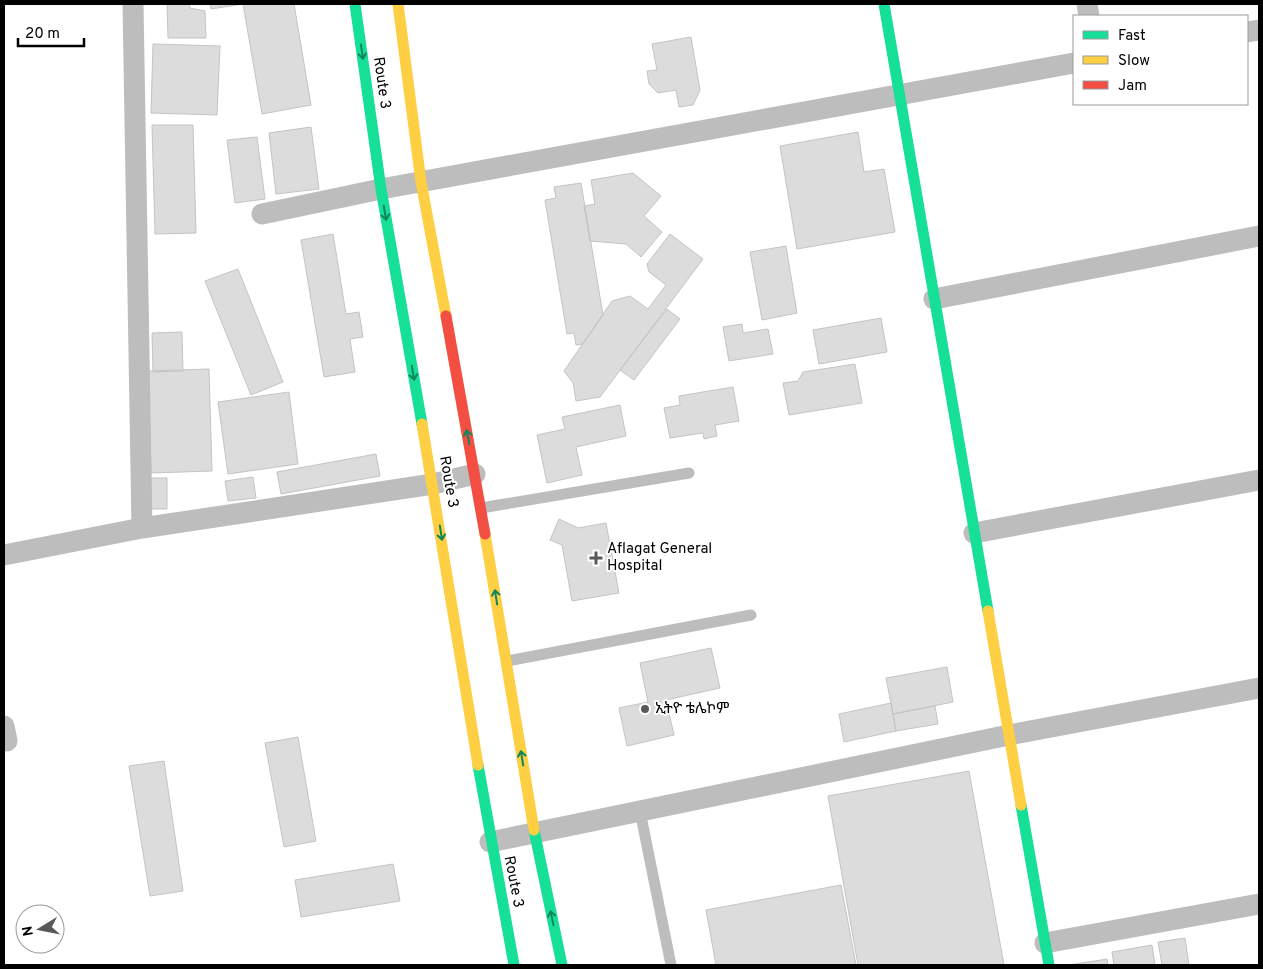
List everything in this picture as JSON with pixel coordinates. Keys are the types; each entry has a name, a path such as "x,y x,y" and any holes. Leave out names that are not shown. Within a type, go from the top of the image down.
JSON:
{"main road":[{"name":"Route 3","path":"355,4 381,190 433,484 490,842 514,965"},
{"path":"398,4 420,182 481,508 534,832 562,965"},
{"path":"884,4 898,95 1049,965"}],"street":[{"path":"133,4 142,528"},
{"path":"262,214 420,182 1073,63"},
{"path":"934,299 1259,236"},
{"path":"4,555 142,528 433,484 475,474"},
{"path":"974,532 1259,480"},
{"path":"490,842 1009,735 1259,688"},
{"path":"1045,943 1259,904"}],"lane":[{"path":"481,508 690,473"},
{"path":"506,661 751,615"},
{"path":"640,811 671,965"}],"building":[{"path":"167,4 190,4 190,8 205,11 206,38 168,38"},
{"path":"210,4 243,4 211,9"},
{"path":"243,4 294,4 311,105 262,114"},
{"path":"691,37 700,90 693,105 679,107 676,90 658,93 649,84 647,71 657,70 652,44"},
{"path":"153,44 220,46 217,115 151,113"},
{"path":"152,125 193,125 196,233 155,234"},
{"path":"311,127 319,189 276,194 269,133"},
{"path":"858,132 864,172 884,169 895,232 797,249 780,146"},
{"path":"257,137 265,199 235,203 227,140"},
{"path":"633,173 661,196 644,216 662,232 641,257 626,244 590,241 584,206 595,204 591,180"},
{"path":"581,183 603,315 583,344 576,345 574,333 567,334 545,200 556,198 554,187"},
{"path":"333,234 346,314 359,312 363,337 350,339 355,372 324,377 301,240"},
{"path":"670,234 703,259 600,397 576,401 573,383 564,371 612,301 630,296 648,309 666,285 649,272 647,264"},
{"path":"786,246 797,313 762,320 750,252"},
{"path":"238,269 283,382 251,395 205,281"},
{"path":"667,309 680,319 634,380 620,370"},
{"path":"881,318 887,352 819,364 813,330"},
{"path":"742,324 743,333 768,329 773,354 729,361 723,327"},
{"path":"182,332 183,371 153,372 152,333"},
{"path":"855,364 862,403 789,415 783,383 798,381 803,372"},
{"path":"209,369 212,471 151,473 148,371"},
{"path":"733,387 739,421 715,425 717,436 704,439 703,433 670,438 664,408 680,405 679,396"},
{"path":"289,392 298,464 228,474 218,402"},
{"path":"620,405 626,436 576,447 582,475 547,483 537,435 565,429 562,417"},
{"path":"376,454 380,476 281,494 277,472"},
{"path":"253,477 256,498 228,501 225,481"},
{"path":"151,478 167,478 167,509 151,509"},
{"name":"Aflagat General Hospital","path":"559,519 578,528 606,523 619,593 572,601 562,545 550,540"},
{"path":"711,648 720,688 666,700 674,735 627,746 619,708 648,702 640,663"},
{"path":"947,667 953,702 893,714 886,678"},
{"path":"891,703 896,731 844,742 839,714"},
{"path":"935,706 938,724 896,731 893,714"},
{"path":"298,737 316,841 284,847 265,743"},
{"path":"164,761 183,891 150,896 129,766"},
{"path":"969,771 1004,965 858,965 828,796"},
{"path":"393,864 400,901 301,917 295,880"},
{"path":"841,885 856,965 716,965 706,910"},
{"path":"1185,938 1189,965 1162,965 1158,942"},
{"path":"1152,945 1155,965 1114,965 1112,952"},
{"path":"1107,959 1108,965 1069,965"}],"traffic: fast":[{"path":"355,4 381,189 422,424"},
{"path":"884,4 988,611"},
{"path":"478,765 514,965"},
{"path":"1021,805 1049,965"},
{"path":"534,830 562,965"}],"traffic: slow":[{"path":"398,4 421,182 446,316"},
{"path":"422,424 478,765"},
{"path":"485,534 534,830"},
{"path":"988,611 1021,805"}],"traffic: jam":[{"path":"446,316 485,534"}],"place":[{"name":"Aflagat General Hospital","path":"596,558"},
{"name":"ኢትዮ ቴሌኮም","path":"645,709"}]}
